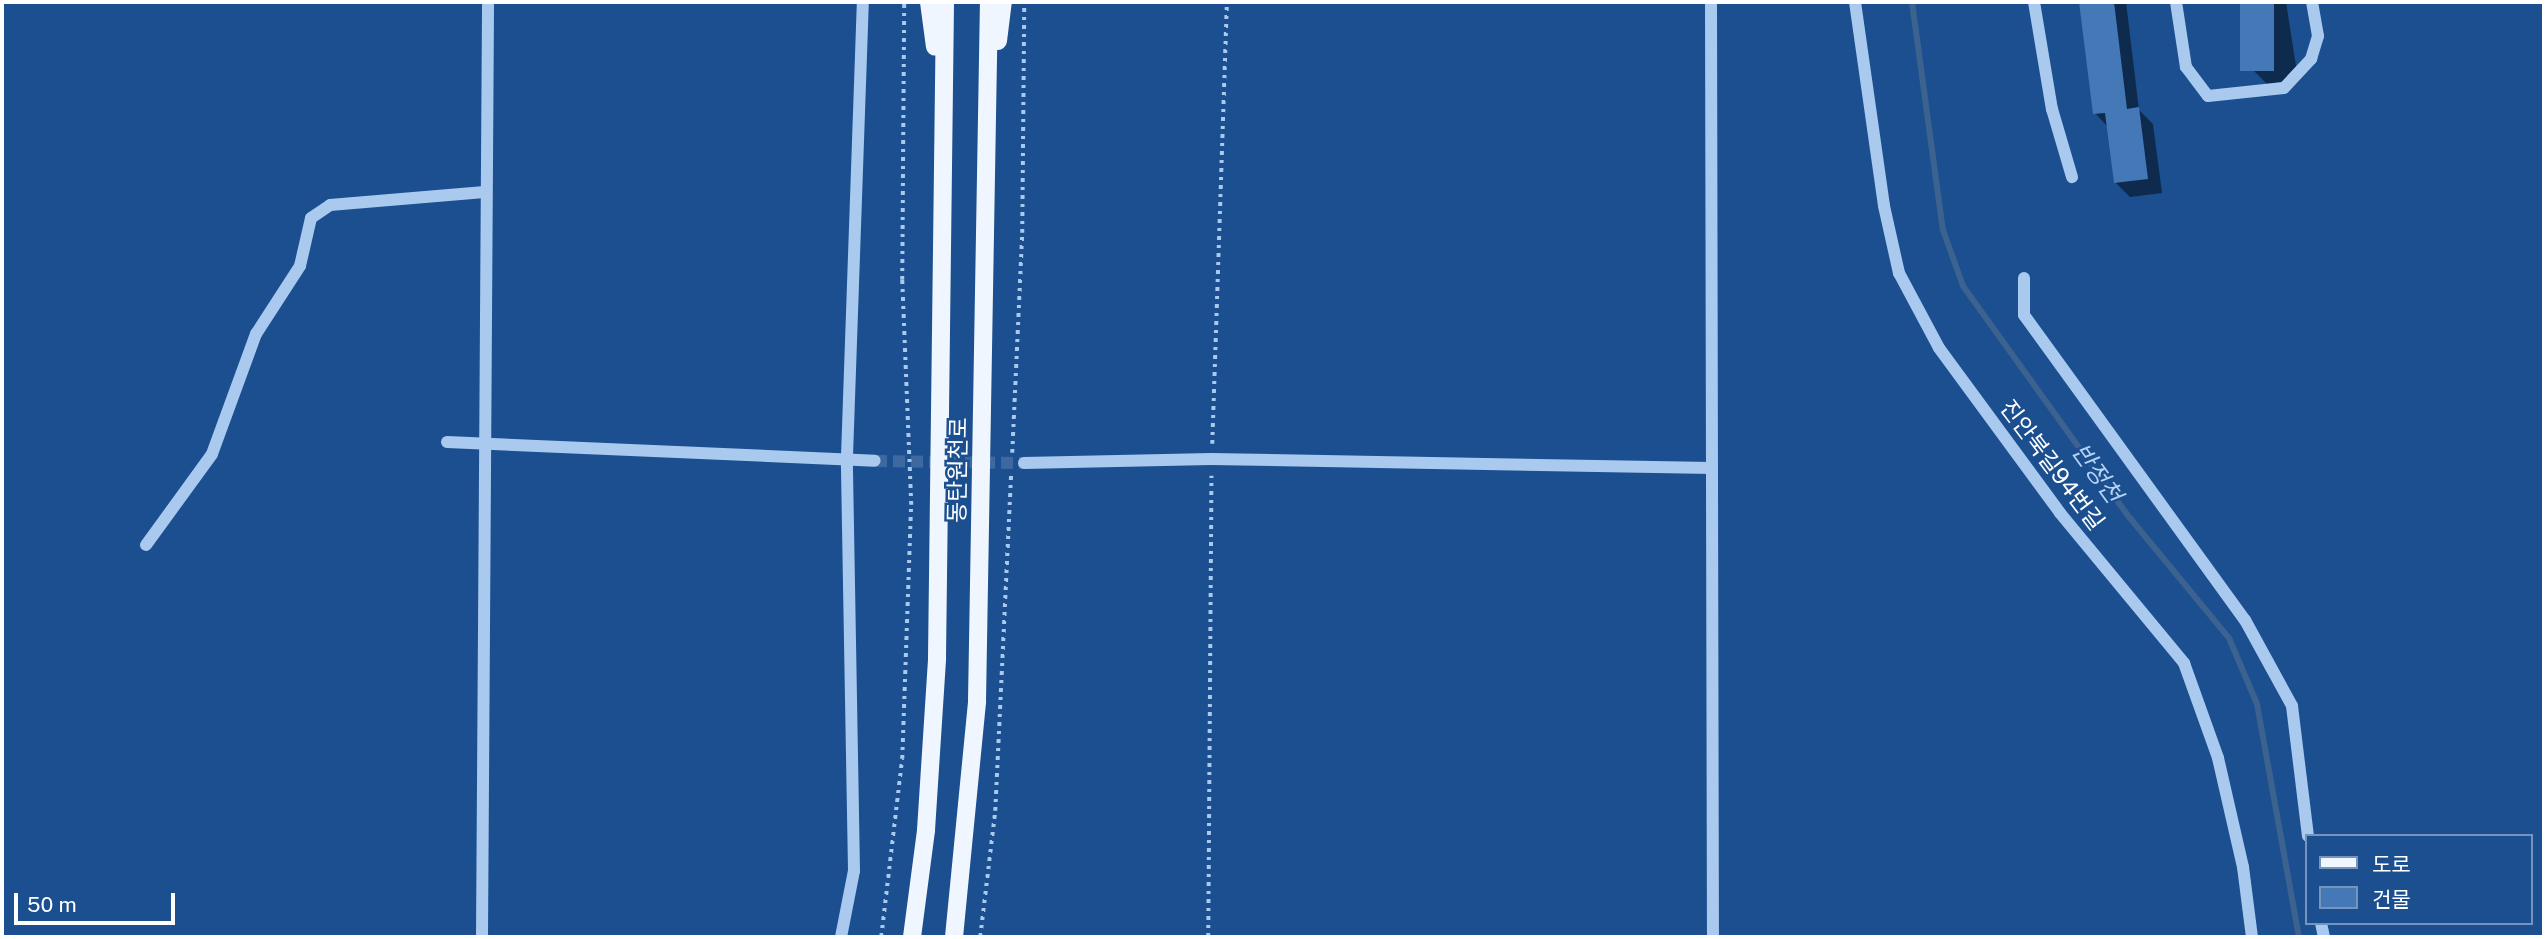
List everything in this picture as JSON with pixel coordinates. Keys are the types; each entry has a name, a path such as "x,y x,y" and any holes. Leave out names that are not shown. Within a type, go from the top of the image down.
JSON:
{"main road":[{"path":"929,2 944,112"},
{"name":"동탄원천로","path":"912,937 926,830 937,658 945,2"},
{"name":"동탄원천로","path":"954,937 977,701 989,2"},
{"path":"988,111 1003,2"}],"street":[{"path":"482,937 486,442 484,192 488,2"},
{"path":"841,937 854,871 847,456 863,2"},
{"path":"1711,2 1713,937"},
{"name":"진안북길94번길","path":"1855,2 1884,206 1899,273 1939,348 2043,491 2184,663 2218,758 2244,867 2252,937"},
{"path":"2034,2 2052,109 2071,177"},
{"path":"2176,2 2186,67 2208,96 2284,88 2311,59 2318,36 2312,2"},
{"path":"146,545 212,454 256,334 300,267 311,218 330,205 410,195 484,192"},
{"path":"2024,278 2024,315 2245,620 2292,706 2308,834"},
{"path":"447,442 847,456 875,461"},
{"path":"1024,463 1211,459 1712,468"}],"path":[{"path":"881,937 902,759 911,505 902,280 904,2"}],"building":[{"path":"2079,2 2114,2 2127,109 2139,107 2148,179 2114,183 2105,113 2093,114"},
{"path":"2240,2 2274,2 2274,71 2240,71"}],"waterway":[{"name":"반정천","path":"1912,2 1943,230 1963,286 2130,518 2229,638 2257,704 2299,937"}],"tunnel":[{"path":"875,461 1024,463"}]}
